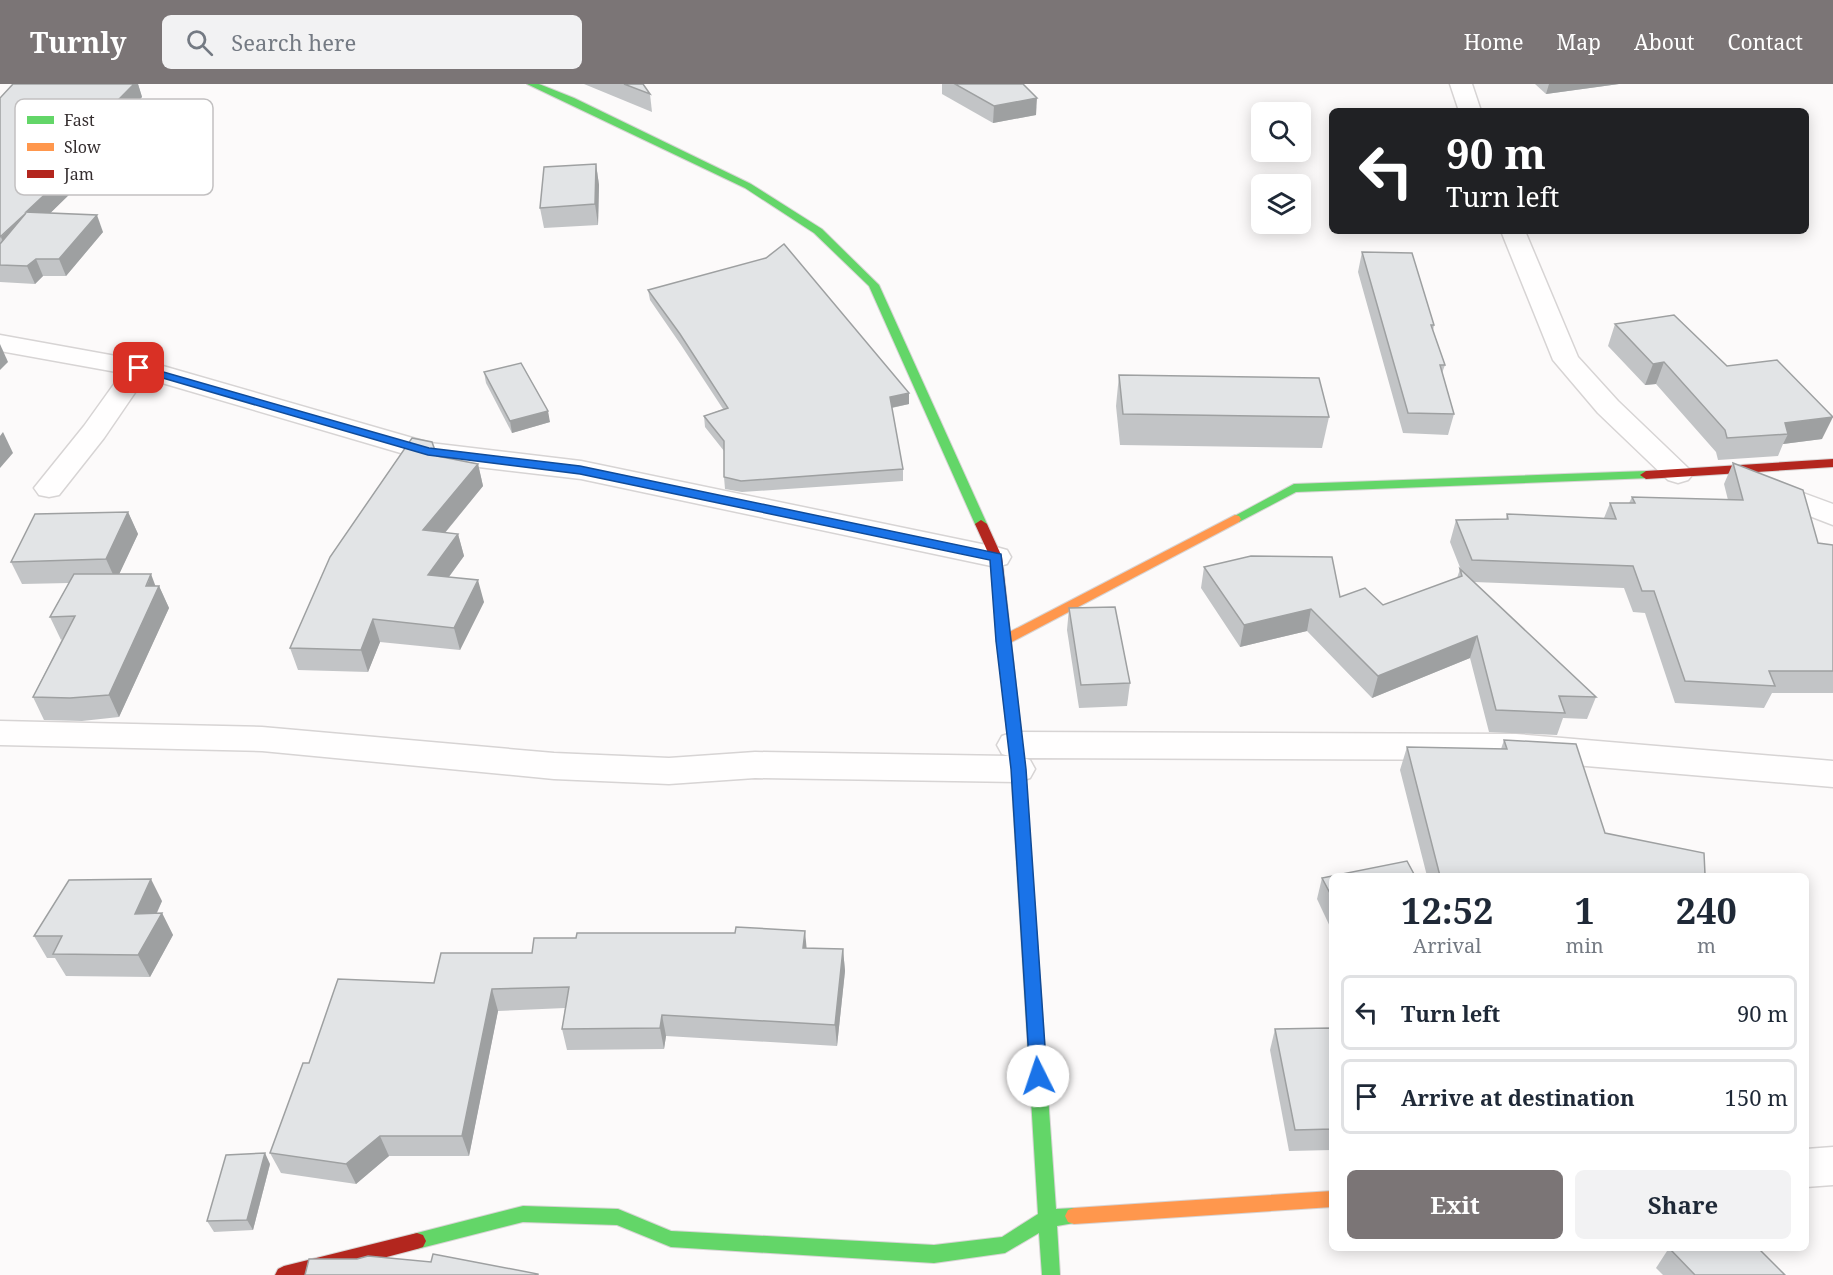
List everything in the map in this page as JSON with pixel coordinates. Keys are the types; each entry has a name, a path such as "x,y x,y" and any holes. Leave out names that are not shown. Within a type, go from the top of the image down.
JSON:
{"street":[{"path":"531,84 571,100 748,186 818,231 874,285 996,557 1016,757 1051,1275"},
{"path":"1461,84 1469,108"},
{"path":"1514,234 1566,360 1608,407 1678,474"},
{"path":"0,342 139,368 428,452 580,470 996,557"},
{"path":"50,488 94,432 139,368"},
{"path":"1003,641 1294,488 1678,474 1833,463"},
{"path":"1722,471 1833,515"},
{"path":"0,733 262,739 554,766 669,771 755,765 1016,757 1516,747 1833,774"},
{"path":"1809,1168 1833,1166"},
{"path":"284,1275 523,1214 618,1216 671,1239 934,1254 1005,1245 1047,1218 1329,1199"}],"building":[{"path":"13,84 134,84 119,99 15,99 15,195 44,195 26,212 97,215 59,259 36,259 27,266 0,265 0,244 26,213 0,237 0,98"},
{"path":"624,84 643,84 650,94"},
{"path":"955,84 1023,84 1037,98 994,106"},
{"path":"596,164 595,204 540,208 544,167"},
{"path":"784,244 909,393 890,397 903,469 741,481 724,477 724,441 704,416 728,408 648,290 766,258"},
{"path":"1362,252 1412,253 1434,325 1431,325 1445,365 1440,365 1454,414 1408,413"},
{"path":"1674,315 1727,366 1777,360 1833,417 1785,423 1788,434 1727,438 1725,430 1664,362 1653,364 1615,324"},
{"path":"521,363 548,411 510,421 484,372"},
{"path":"1119,375 1319,378 1329,417 1123,414"},
{"path":"412,438 432,442 437,456 478,464 423,530 458,534 428,575 478,580 454,628 373,619 361,650 290,648 330,557"},
{"path":"1733,463 1803,490 1818,543 1833,545 1833,671 1769,671 1775,686 1685,681 1654,591 1642,591 1633,566 1472,560 1456,520 1508,519 1507,514 1616,519 1610,503 1635,503 1632,497 1743,500"},
{"path":"128,512 106,559 11,562 35,514"},
{"path":"1251,556 1332,557 1340,597 1365,588 1383,605 1462,576 1460,569 1596,697 1559,696 1565,713 1496,710 1477,636 1378,676 1311,609 1244,625 1204,567"},
{"path":"74,574 151,574 146,586 159,586 109,695 70,698 33,697 75,616 50,617"},
{"path":"1115,607 1130,683 1081,685 1069,608"},
{"path":"1504,740 1576,744 1605,833 1704,853 1705,873 1439,873 1407,747 1507,749"},
{"path":"1407,861 1413,873 1347,873"},
{"path":"1329,877 1329,891 1322,878"},
{"path":"151,879 135,914 162,913 138,955 53,954 62,936 34,936 69,880"},
{"path":"736,927 805,931 803,948 843,949 835,1025 662,1015 660,1028 562,1029 569,987 492,989 462,1136 380,1136 346,1164 270,1153 303,1063 309,1063 338,979 434,983 441,953 532,953 534,938 576,938 577,933 735,933"},
{"path":"1329,1028 1329,1129 1295,1130 1275,1029"},
{"path":"265,1153 247,1220 207,1221 226,1155"},
{"path":"1672,1251 1761,1251 1785,1275 1695,1275"},
{"path":"433,1254 538,1275 305,1275 309,1259 357,1259 368,1256 431,1262"}],"traffic: fast":[{"path":"531,84 571,100 748,186 818,231 874,285 981,524"},
{"path":"1235,519 1294,488 1646,475"},
{"path":"1013,723 1018,769 1051,1275"},
{"path":"417,1241 523,1214 618,1217 671,1239 934,1254 1005,1245 1047,1218 1074,1216"}],"traffic: slow":[{"path":"1003,641 1235,519"},
{"path":"1074,1216 1329,1199"}],"traffic: jam":[{"path":"1646,475 1833,463"},
{"path":"981,524 996,557 1013,723"},
{"path":"284,1275 417,1241"}],"route":[{"path":"139,368 428,452 580,470 996,557 1018,769 1038,1076"}]}
